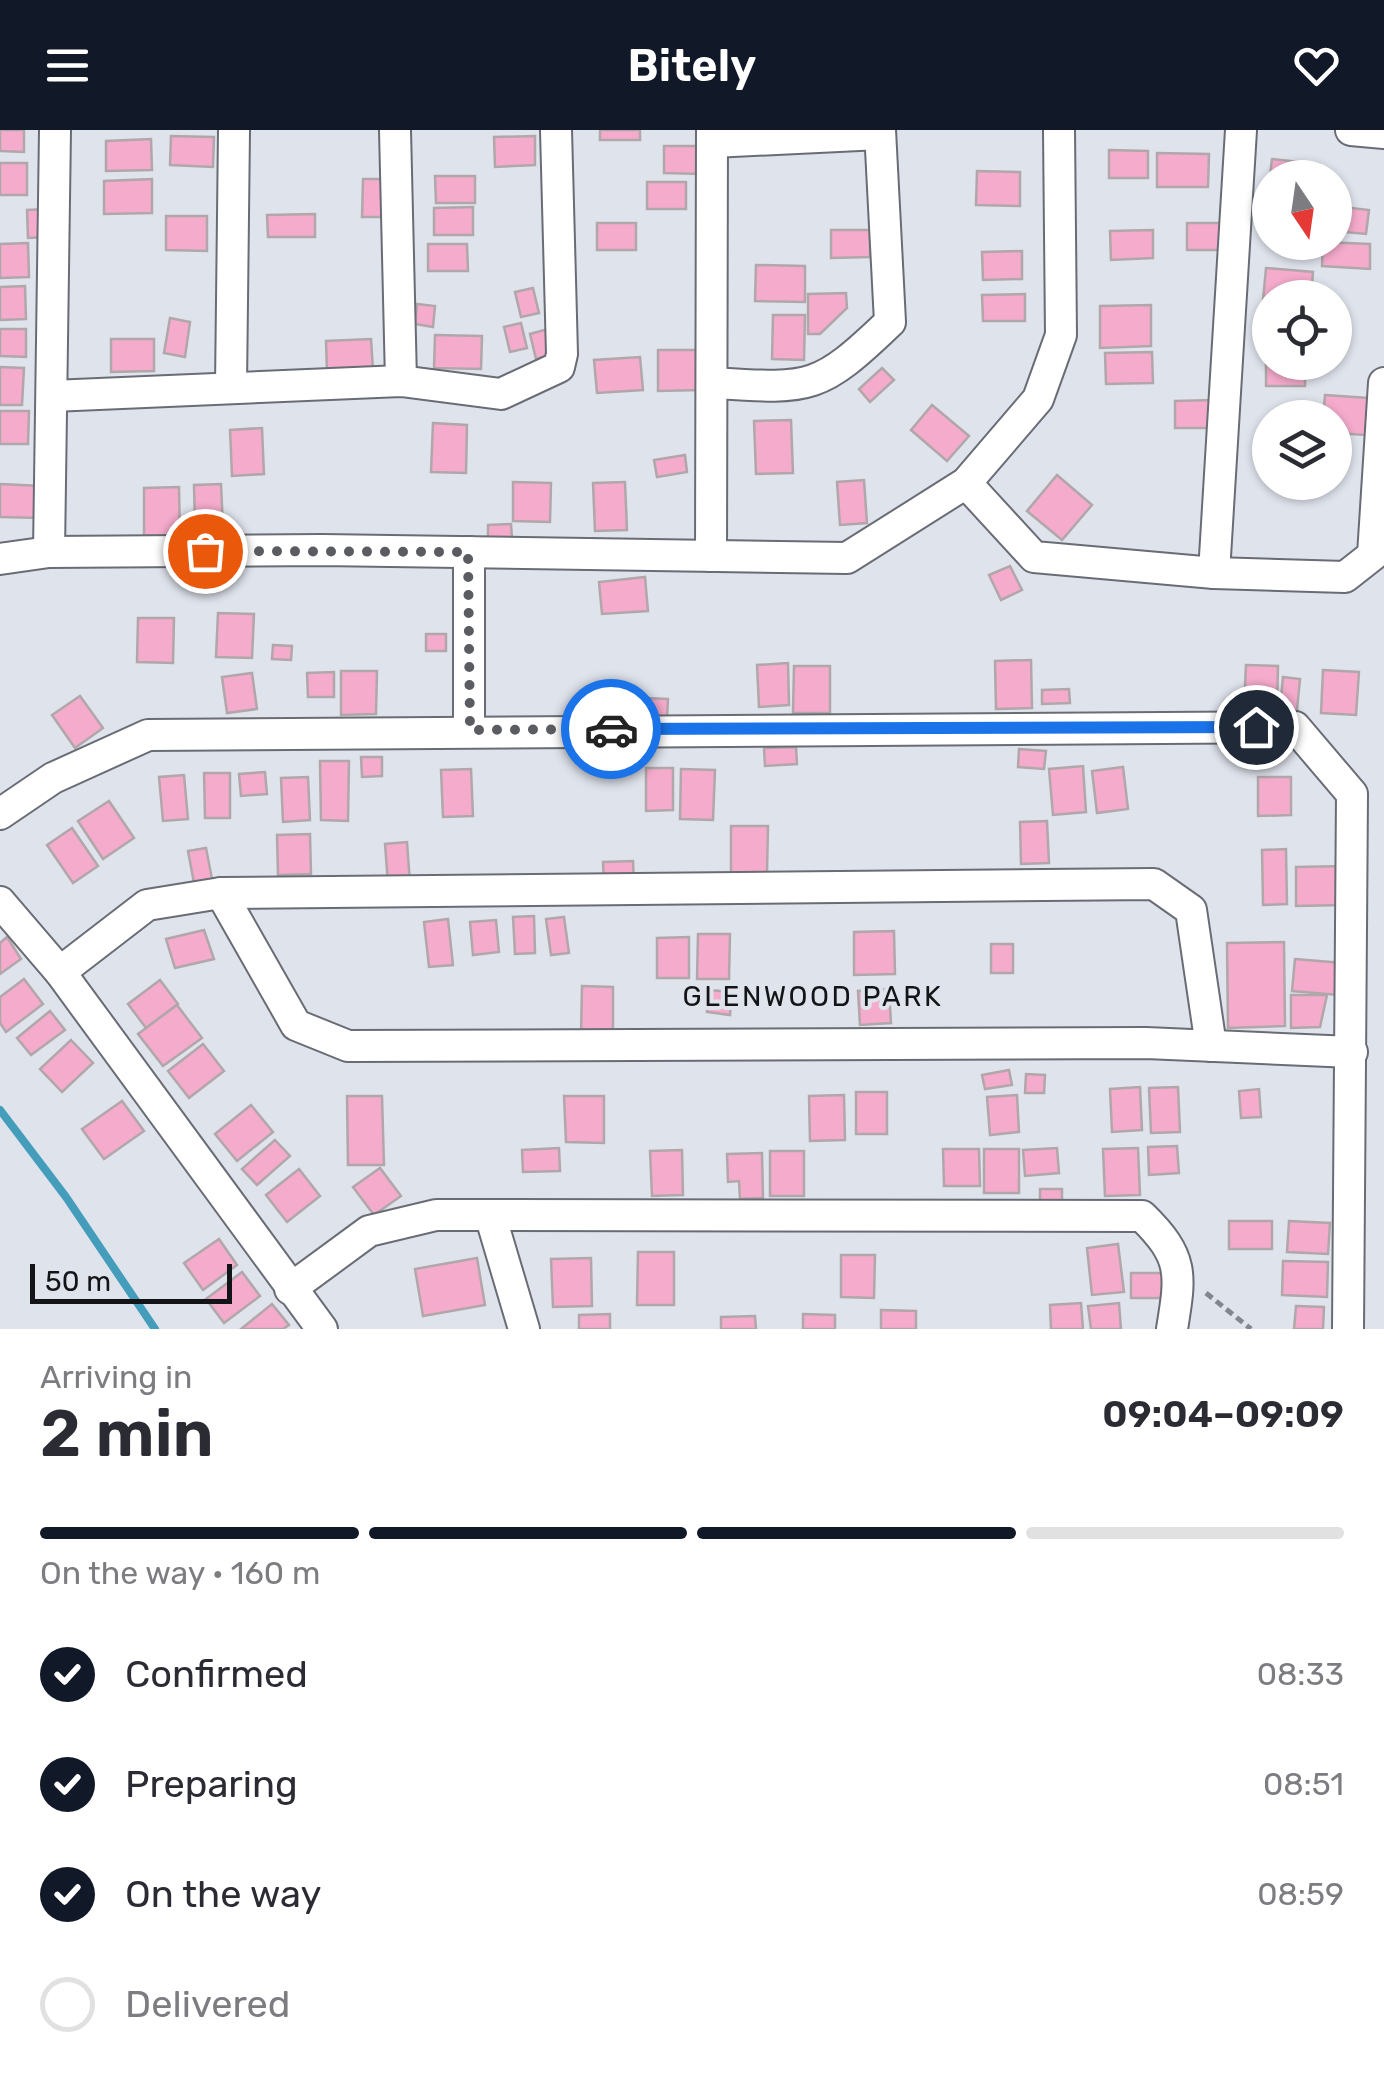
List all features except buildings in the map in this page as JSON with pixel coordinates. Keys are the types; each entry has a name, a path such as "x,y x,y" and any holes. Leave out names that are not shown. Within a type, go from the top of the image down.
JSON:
{"street":[{"path":"49,552 55,130"},
{"path":"231,387 234,130"},
{"path":"395,130 402,382"},
{"path":"52,396 402,382 501,394 558,367 562,354 556,130"},
{"path":"0,559 49,552 468,552 847,558 966,482 1038,399 1061,334 1059,130"},
{"path":"1214,573 1241,130"},
{"path":"1351,130 1384,133"},
{"path":"712,556 712,136 880,132 890,322 843,367 796,388 713,383"},
{"path":"966,482 1034,557 1214,573 1345,577 1373,555 1384,383"},
{"path":"468,552 470,730"},
{"path":"0,814 53,778 148,735 1295,727 1352,794 1348,1329"},
{"path":"60,972 147,905 221,893 1154,884 1191,910 1212,1046"},
{"path":"221,893 296,1025 348,1046 1212,1046 1352,1052"},
{"path":"0,902 60,972 322,1329"},
{"path":"290,1289 369,1231 436,1215 1142,1216 1165,1238 1181,1272 1172,1329"},
{"path":"491,1218 524,1329"}],"path":[{"path":"1181,1272 1250,1329"}],"waterway":[{"path":"0,1110 66,1197 155,1329"}],"way so far":[{"path":"205,551 468,552 470,730 611,729"}],"district":[{"name":"GLENWOOD PARK","path":"813,996"}],"route":[{"path":"611,729 1256,727"}]}
